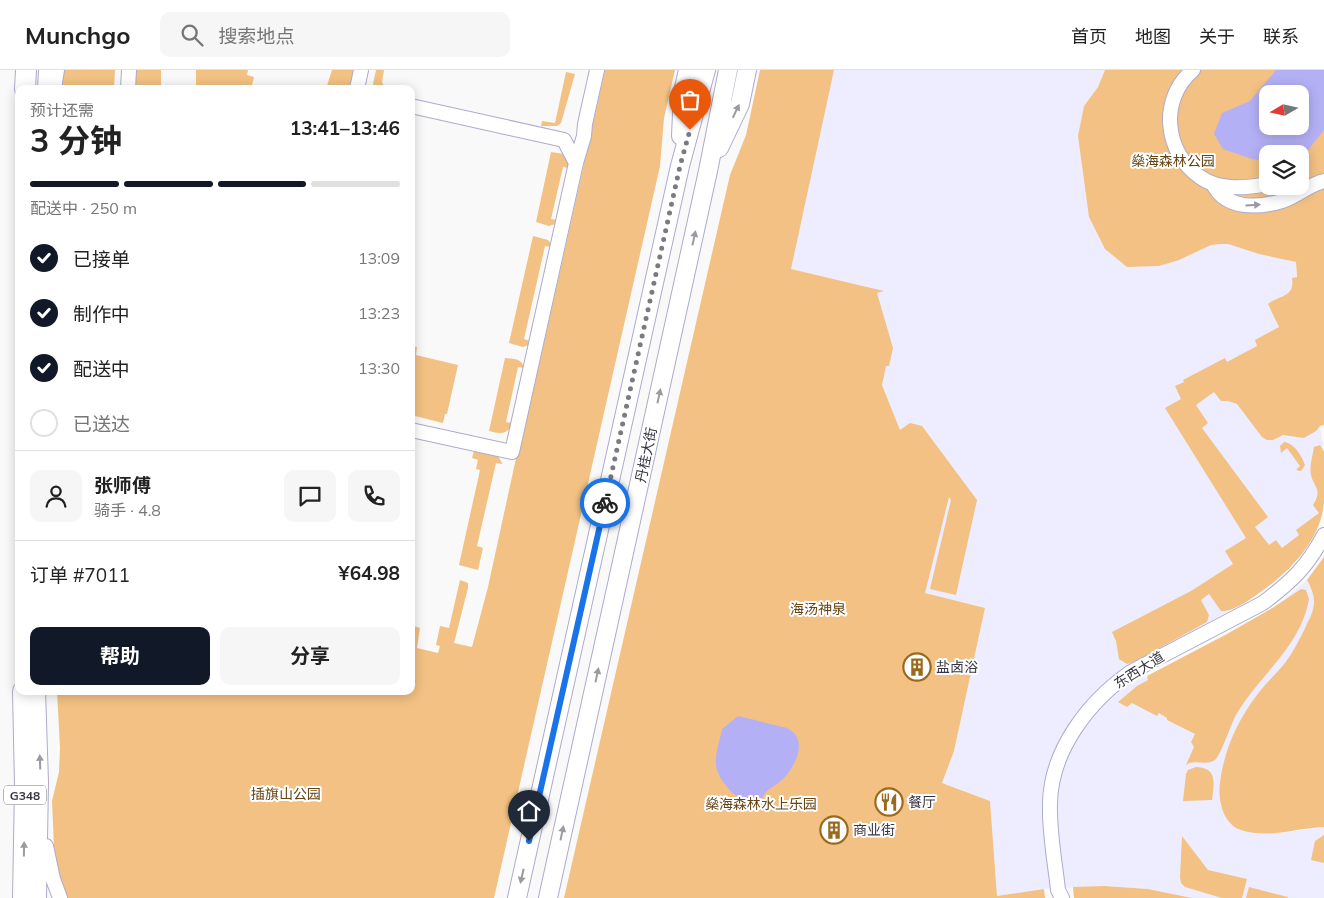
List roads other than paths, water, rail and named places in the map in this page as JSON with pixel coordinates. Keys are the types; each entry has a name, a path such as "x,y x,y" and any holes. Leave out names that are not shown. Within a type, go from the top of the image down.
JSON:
{"highway":[{"path":"25,85 26,70"},
{"name":"G348","path":"23,695 25,786 23,898"}],"main road":[{"path":"680,166 683,92 688,70"},
{"path":"517,898 680,166 706,70"},
{"name":"丹桂大街","path":"548,898 708,171 728,70"},
{"path":"708,171 740,104 747,70"}],"street":[{"path":"45,85 46,70"},
{"path":"55,85 57,70"},
{"path":"128,85 130,70"},
{"path":"358,85 361,70"},
{"path":"415,431 512,452 576,163 584,136 597,70"},
{"path":"1192,70 1175,93 1170,114 1170,134 1175,148 1200,178 1214,184 1229,187 1247,188 1259,186"},
{"path":"415,107 564,140 585,124"},
{"path":"564,140 576,163"},
{"path":"1309,179 1324,181"},
{"path":"1214,184 1218,192 1224,197 1235,204 1246,206 1283,201 1313,184 1324,181"},
{"name":"东西大道","path":"1059,895 1051,826 1051,784 1059,758 1084,716 1114,684 1131,672 1263,603 1276,594 1297,576 1312,557 1324,535"},
{"path":"38,695 39,898"},
{"path":"40,816 53,879 60,898"}],"place":[{"name":"盐卤浴","path":"917,667"},
{"name":"餐厅","path":"889,802"},
{"name":"商业街","path":"834,830"}],"park label":[{"name":"燊海森林公园","path":"1173,161"},
{"name":"海汤神泉","path":"818,609"},
{"name":"插旗山公园","path":"286,794"},
{"name":"燊海森林水上乐园","path":"761,804"}]}
